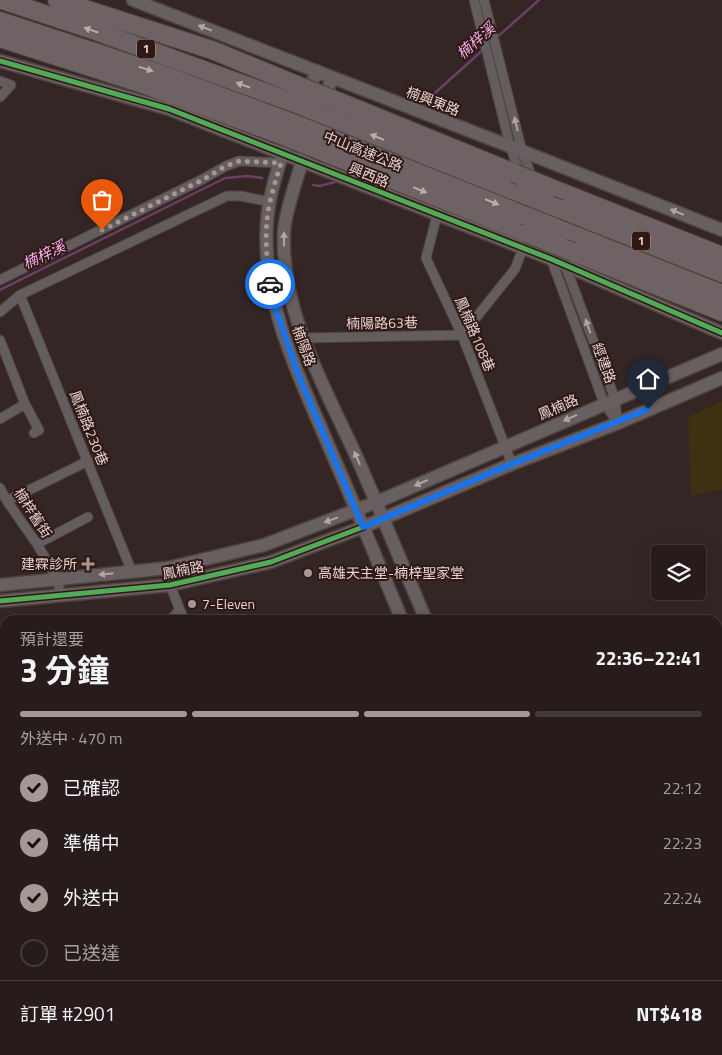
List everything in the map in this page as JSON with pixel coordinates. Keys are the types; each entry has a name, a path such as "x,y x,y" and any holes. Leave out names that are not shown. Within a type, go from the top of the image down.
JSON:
{"highway":[{"name":"中山高速公路","path":"2,0 289,102 722,273"},
{"path":"57,0 212,50"},
{"path":"97,0 297,85 722,256"},
{"name":"中山高速公路","path":"0,21 158,73 279,126 327,153 524,215 722,294"},
{"path":"0,38 279,126"},
{"path":"327,153 569,259 722,312"}],"street":[{"name":"楠興東路","path":"133,0 722,230"},
{"name":"經建路","path":"474,0 510,146 551,259 618,423"},
{"name":"經建路","path":"484,0 522,151 569,259 609,401"},
{"name":"興西路","path":"0,61 169,108 282,158 302,160 327,153 350,179 437,215 525,241 551,259 569,259 722,333"},
{"name":"楠陽路","path":"316,71 282,158 270,202 266,221 268,273 275,307 298,374 400,615"},
{"name":"楠陽路","path":"332,77 302,160 286,217 284,256 286,275 292,304 303,338 377,502 424,615"},
{"path":"0,81 11,85 0,97"},
{"path":"0,280 195,184 226,166 239,161 282,158"},
{"path":"0,312 20,295 227,196 240,196 270,202"},
{"name":"鳳楠路108巷","path":"437,215 426,258 462,335 512,464"},
{"path":"462,335 515,269 525,241"},
{"name":"鳳楠路230巷","path":"20,295 132,572"},
{"name":"楠陽路63巷","path":"303,338 462,335"},
{"path":"0,340 25,404 39,430 34,433"},
{"name":"鳳楠路","path":"0,585 168,568 264,545 377,502 722,354"},
{"name":"鳳楠路","path":"0,601 170,586 271,562 384,519 722,378"},
{"path":"0,419 25,404"},
{"path":"7,501 88,461"},
{"name":"楠梓舊街","path":"0,488 58,580"},
{"path":"37,544 88,517"},
{"path":"168,568 170,586 182,615"},
{"path":"58,580 60,596"},
{"path":"175,615 179,610"}],"shaded area":[{"path":"722,401 722,489 691,496 688,417"}],"waterway":[{"name":"楠梓溪","path":"495,39 539,0"},
{"name":"楠梓溪","path":"427,100 484,49"},
{"name":"楠梓溪","path":"0,290 225,178 248,176 262,178"},
{"name":"楠梓溪","path":"313,185 320,186 335,182"}],"cycle path":[{"path":"0,61 169,109 551,259 722,333"},
{"path":"0,601 170,585 271,562 363,527"}],"way so far":[{"path":"102,230 239,161 254,160 281,163 266,221 270,284"}],"place":[{"name":"建霖診所","path":"88,564"},
{"name":"高雄天主堂-楠梓聖家堂","path":"308,573"},
{"name":"7-Eleven","path":"192,604"}],"route":[{"path":"270,284 275,307 298,374 363,527 648,409"}]}
